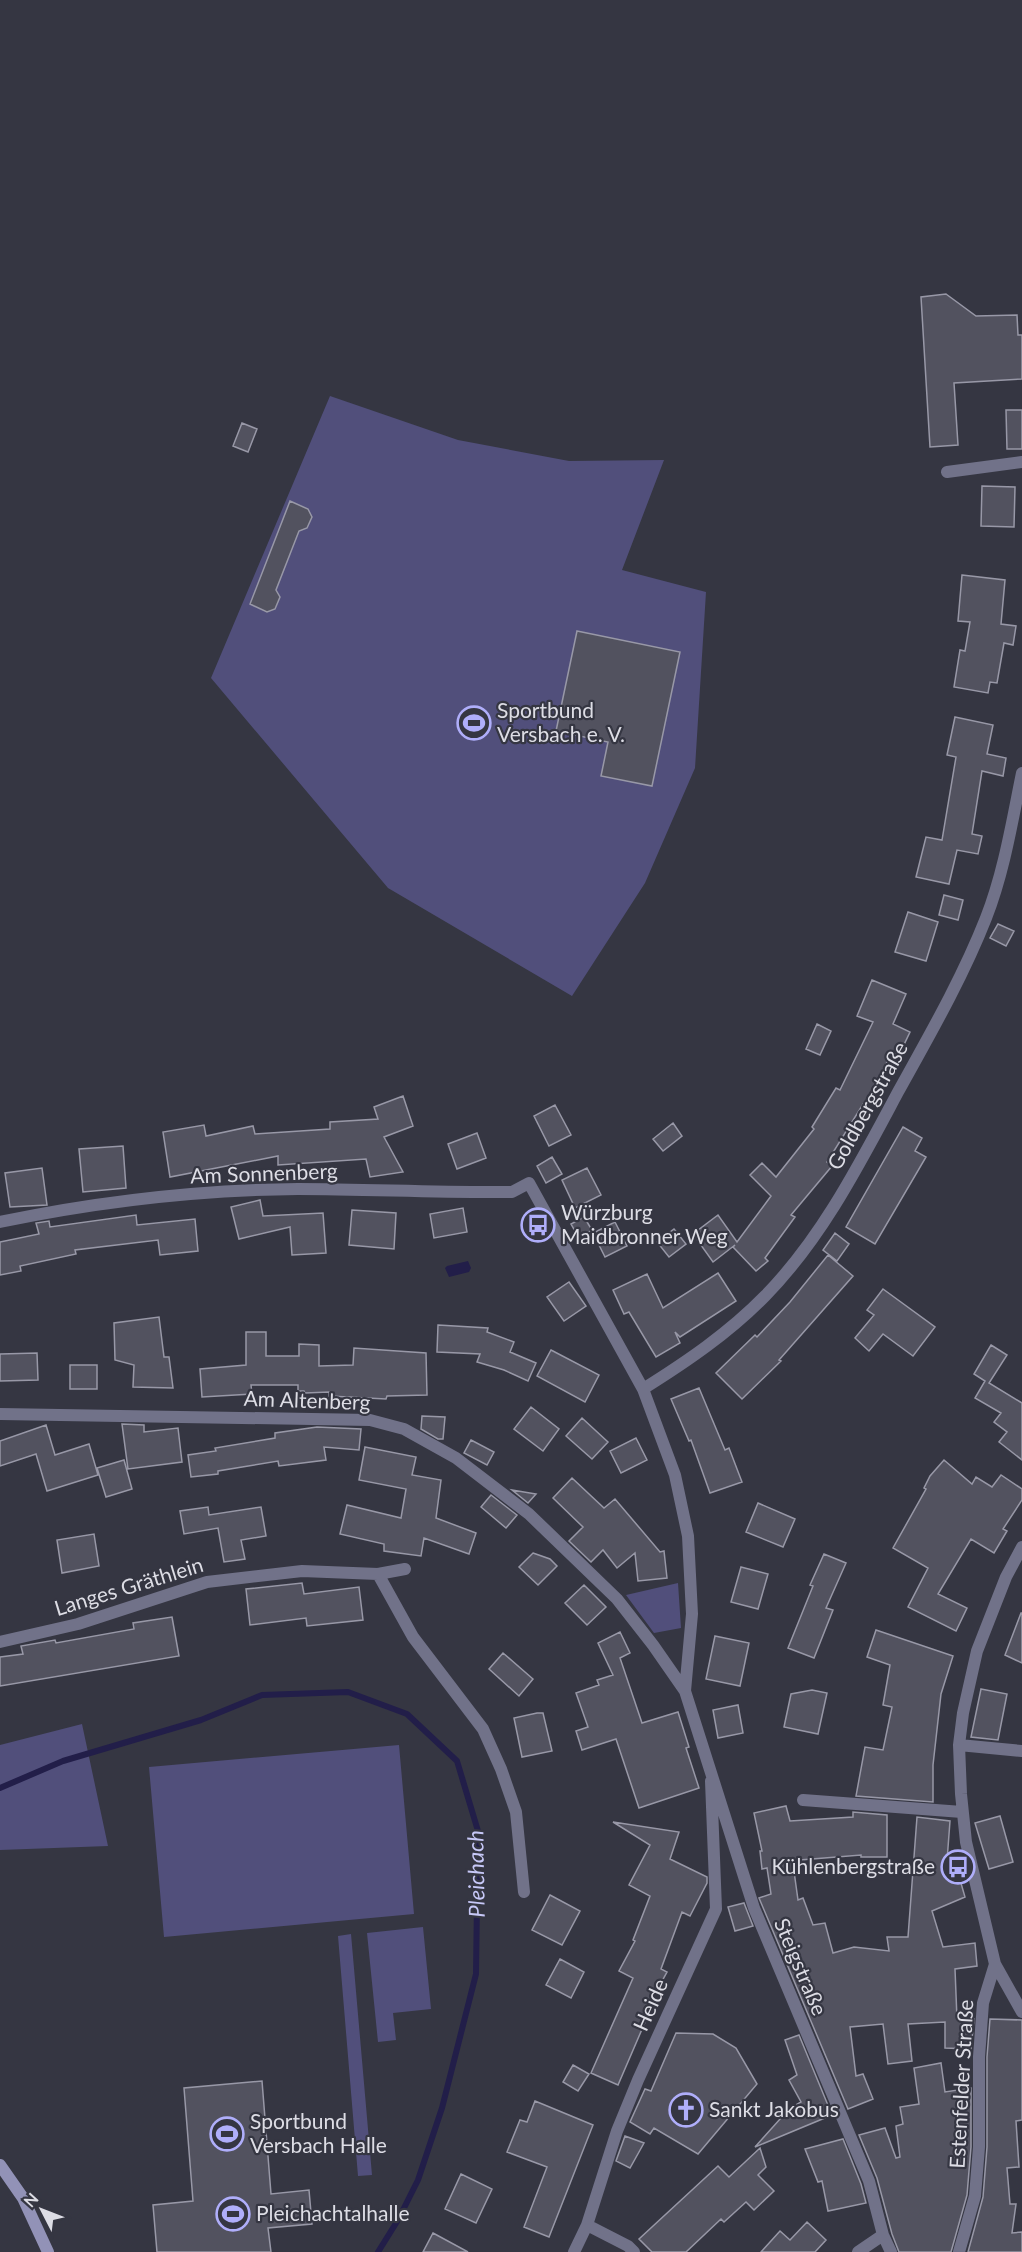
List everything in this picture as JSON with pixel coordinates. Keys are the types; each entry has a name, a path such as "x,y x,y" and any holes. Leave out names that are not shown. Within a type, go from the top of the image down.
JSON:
{"main road":[{"path":"0,2165 22,2198 48,2252"}],"street":[{"path":"947,471 1022,462"},
{"name":"Goldbergstraße","path":"643,1389 730,1329 784,1276 816,1235 869,1146 966,964 986,917 1002,867 1022,773"},
{"name":"Am Sonnenberg","path":"0,1222 141,1200 218,1194 296,1190 512,1192 529,1183 643,1389"},
{"path":"643,1389 675,1474 688,1536 692,1614 686,1691"},
{"name":"Am Altenberg","path":"0,1414 358,1419 404,1429 456,1458 529,1514 616,1599 686,1691"},
{"path":"1022,1547 1006,1577 977,1651 963,1713 959,1745 962,1812 966,1842 995,1964 1022,2012"},
{"name":"Langes Gräthlein","path":"0,1642 78,1624 207,1582 302,1571 378,1575 405,1569"},
{"path":"378,1575 413,1637 483,1729 501,1769 516,1812 524,1892"},
{"name":"Steigstraße","path":"686,1691 754,1908 869,2181 883,2235 891,2252"},
{"path":"959,1745 1022,1751"},
{"name":"Heide","path":"574,2252 587,2226 617,2131 716,1909 710,1767"},
{"path":"803,1800 962,1812"},
{"name":"Estenfelder Straße","path":"959,2252 975,2196 979,2147 979,2057 983,2004 995,1964"},
{"path":"587,2226 628,2246 634,2252"},
{"path":"858,2252 883,2235"}],"shaded area":[{"name":"Sportbund Versbach e. V.","path":"330,396 458,440 569,461 664,460 622,570 706,592 695,768 645,883 572,996 388,888 211,678"},
{"path":"468,1261 471,1268 469,1272 449,1277 445,1268 447,1266"},
{"path":"678,1583 681,1628 654,1633 626,1595"},
{"path":"82,1724 108,1846 0,1850 0,1745"},
{"path":"399,1745 414,1914 164,1937 149,1767"},
{"path":"423,1927 431,2009 393,2013 396,2040 378,2042 367,1933"},
{"path":"351,1934 372,2175 358,2176 338,1936"}],"building":[{"path":"946,294 976,316 1017,315 1018,335 1022,335 1022,379 954,383 958,445 930,447 921,297"},
{"path":"1006,410 1022,410 1022,449 1007,449"},
{"path":"242,423 257,429 248,452 233,446"},
{"path":"982,486 1015,487 1014,527 981,526"},
{"path":"290,501 308,509 312,517 307,528 299,531 276,590 280,597 275,609 267,612 250,604"},
{"path":"962,575 1005,580 1001,624 1016,626 1013,645 1004,643 997,683 990,682 988,693 954,687 960,650 965,651 970,622 958,621"},
{"path":"577,631 680,652 652,786 601,776 608,742 556,731"},
{"path":"955,717 993,725 987,754 1006,758 1003,776 982,771 972,834 982,836 978,854 957,850 949,884 916,877 926,837 942,840 956,757 947,755"},
{"path":"944,895 963,900 958,920 939,915"},
{"path":"908,912 938,922 926,961 895,952"},
{"path":"998,924 1014,931 1006,946 990,938"},
{"path":"872,980 906,994 893,1024 910,1032 899,1055 892,1052 867,1102 865,1101 827,1162 832,1166 791,1215 795,1217 765,1258 768,1261 756,1271 733,1247 735,1245 713,1262 693,1234 718,1215 737,1242 771,1196 750,1175 762,1163 776,1177 814,1129 812,1127 836,1088 840,1090 873,1022 857,1016"},
{"path":"817,1024 831,1031 820,1055 806,1049"},
{"path":"403,1096 413,1126 384,1137 403,1172 370,1177 366,1159 278,1165 278,1156 170,1177 163,1132 204,1125 206,1136 253,1126 255,1134 330,1129 330,1122 378,1119 374,1107"},
{"path":"555,1105 571,1135 549,1146 534,1116"},
{"path":"673,1123 682,1136 663,1151 653,1139"},
{"path":"903,1127 922,1138 915,1151 926,1157 875,1244 846,1227"},
{"path":"477,1133 486,1158 457,1169 448,1144"},
{"path":"123,1146 126,1188 83,1192 79,1149"},
{"path":"552,1157 562,1174 546,1183 537,1166"},
{"path":"42,1168 47,1205 10,1207 5,1173"},
{"path":"587,1168 601,1195 575,1208 562,1180"},
{"path":"260,1200 263,1216 323,1213 326,1253 292,1255 290,1227 239,1239 231,1207"},
{"path":"463,1208 467,1232 434,1238 430,1214"},
{"path":"352,1210 396,1213 394,1249 349,1245"},
{"path":"136,1215 137,1225 195,1219 198,1251 160,1255 158,1240 75,1250 76,1254 20,1266 21,1271 0,1275 0,1242 39,1234 36,1223 49,1221 50,1227"},
{"path":"584,1217 592,1230 579,1238 571,1224"},
{"path":"615,1222 627,1246 605,1257 593,1233"},
{"path":"674,1229 686,1244 669,1257 657,1242"},
{"path":"835,1233 849,1244 837,1261 823,1250"},
{"path":"828,1255 853,1276 779,1360 781,1361 742,1399 716,1373 755,1335 757,1337 790,1302"},
{"path":"718,1273 736,1301 680,1337 675,1332 680,1343 656,1357 629,1312 624,1314 613,1290 647,1274 663,1308"},
{"path":"569,1282 586,1306 564,1321 547,1297"},
{"path":"883,1289 935,1327 913,1356 883,1334 869,1351 855,1338 874,1315 867,1310"},
{"path":"159,1317 164,1357 169,1357 173,1388 133,1387 134,1365 115,1360 114,1323"},
{"path":"438,1325 488,1328 487,1332 514,1342 510,1352 536,1363 528,1381 504,1370 477,1362 480,1354 437,1352"},
{"path":"246,1332 266,1332 266,1356 299,1356 299,1344 319,1345 319,1366 353,1365 354,1348 426,1353 427,1395 387,1396 386,1399 329,1396 329,1392 298,1391 298,1385 251,1385 252,1394 202,1397 200,1369 246,1365"},
{"path":"991,1345 1007,1355 989,1383 1022,1403 1022,1460 999,1442 1007,1432 994,1422 1001,1413 975,1398 985,1381 974,1374"},
{"path":"551,1350 599,1375 585,1402 537,1376"},
{"path":"37,1353 38,1380 0,1381 0,1354"},
{"path":"70,1365 97,1365 97,1389 70,1389"},
{"path":"699,1388 725,1450 729,1448 742,1482 710,1493 691,1440 689,1441 671,1399"},
{"path":"531,1407 559,1429 543,1451 514,1429"},
{"path":"422,1416 445,1417 443,1439 438,1439 421,1429"},
{"path":"582,1418 608,1442 592,1459 566,1436"},
{"path":"122,1424 144,1425 144,1432 178,1428 182,1462 128,1469"},
{"path":"46,1425 55,1455 89,1444 98,1475 47,1491 36,1454 0,1466 0,1441"},
{"path":"317,1427 361,1429 359,1450 324,1447 326,1460 279,1466 278,1461 218,1471 218,1474 191,1477 188,1455 275,1438 275,1433"},
{"path":"636,1438 647,1460 621,1473 610,1451"},
{"path":"471,1440 494,1452 487,1465 464,1453"},
{"path":"365,1447 416,1457 412,1475 441,1480 436,1518 476,1533 469,1554 424,1538 421,1556 384,1551 384,1544 340,1534 347,1505 401,1518 406,1489 359,1480"},
{"path":"124,1460 132,1489 106,1497 97,1468"},
{"path":"944,1460 972,1484 976,1477 992,1487 1001,1475 1022,1489 1022,1500 1003,1529 1007,1531 994,1553 971,1539 938,1594 967,1608 956,1631 908,1607 928,1568 893,1548 926,1489 924,1488 930,1476"},
{"path":"572,1478 604,1508 615,1499 660,1552 664,1551 667,1578 638,1581 635,1553 617,1568 603,1550 591,1562 569,1541 583,1527 553,1498"},
{"path":"512,1490 536,1494 528,1503"},
{"path":"491,1495 517,1515 506,1528 481,1507"},
{"path":"758,1503 795,1519 783,1547 746,1532"},
{"path":"208,1507 209,1515 261,1507 266,1536 241,1540 245,1559 224,1562 218,1528 184,1534 180,1511"},
{"path":"94,1534 99,1566 62,1573 57,1540"},
{"path":"533,1553 550,1559 557,1566 538,1585 519,1567"},
{"path":"824,1554 846,1563 826,1608 833,1610 814,1658 788,1648 813,1586 810,1585"},
{"path":"741,1567 768,1574 758,1609 731,1602"},
{"path":"302,1583 304,1594 359,1587 363,1620 307,1626 306,1618 250,1625 246,1589"},
{"path":"584,1585 606,1607 587,1625 565,1603"},
{"path":"1022,1613 1022,1663 1005,1655"},
{"path":"172,1617 179,1656 0,1686 0,1657 23,1654 21,1646 55,1640 56,1643 134,1629 133,1623"},
{"path":"876,1630 953,1656 941,1694 933,1765 933,1802 856,1796 865,1747 883,1750 892,1707 883,1705 890,1665 867,1657"},
{"path":"620,1632 630,1653 620,1658 642,1723 678,1712 689,1747 686,1748 699,1788 639,1808 616,1739 582,1750 576,1731 588,1727 576,1693 599,1685 597,1680 613,1675 598,1643"},
{"path":"715,1636 749,1643 740,1686 706,1679"},
{"path":"503,1653 533,1679 519,1696 489,1669"},
{"path":"981,1689 1007,1694 998,1740 971,1737"},
{"path":"812,1690 827,1693 818,1734 784,1727 791,1694"},
{"path":"738,1705 743,1733 718,1738 713,1710"},
{"path":"543,1713 552,1751 522,1757 514,1718"},
{"path":"786,1806 790,1821 853,1817 853,1812 887,1815 887,1857 861,1857 861,1855 800,1860 800,1863 793,1864 798,1900 803,1898 813,1925 825,1923 833,1953 854,1947 889,1951 887,1937 908,1937 917,1817 950,1821 947,1861 954,1859 965,1897 932,1911 943,1947 975,1943 977,1966 955,1969 957,2019 974,2019 971,2049 945,2048 945,2022 908,2024 912,2061 888,2064 883,2024 850,2027 856,2076 863,2074 873,2099 848,2109 759,1898 771,1894 767,1868 762,1869 760,1851 762,1851 754,1813"},
{"path":"1000,1816 1013,1862 989,1869 975,1823"},
{"path":"613,1822 679,1832 670,1859 707,1877 707,1883 690,1916 682,1912 661,1969 667,1972 645,2012 649,2013 618,2085 591,2073 633,1978 619,1971 635,1941 633,1940 650,1896 629,1885 650,1845"},
{"path":"550,1895 580,1911 562,1945 532,1930"},
{"path":"744,1903 753,1926 735,1931 728,1907"},
{"path":"560,1959 584,1972 571,1998 546,1985"},
{"path":"990,2019 1022,2020 1022,2120 1016,2121 1019,2167 1007,2168 1010,2204 1016,2204 1012,2233 1022,2232 1022,2252 968,2252 983,2197 987,2147 987,2057"},
{"name":"Sankt Jakobus","path":"676,2033 713,2034 736,2048 757,2084 698,2154 654,2128 650,2134 630,2122 645,2089 651,2091"},
{"path":"799,2035 832,2115 755,2147 781,2118 779,2115 801,2102 789,2080 797,2075 785,2040"},
{"path":"941,2063 945,2092 971,2088 971,2147 967,2195 951,2252 899,2252 877,2178 859,2135 885,2128 896,2158 900,2157 896,2126 903,2124 900,2107 919,2104 914,2068"},
{"path":"573,2065 589,2074 578,2091 563,2082"},
{"path":"262,2081 271,2194 309,2190 312,2224 268,2228 271,2252 157,2252 153,2205 193,2201 184,2088"},
{"path":"535,2101 593,2125 549,2237 524,2227 547,2167 507,2152 520,2120 527,2122"},
{"path":"625,2136 644,2143 630,2168 616,2161"},
{"path":"843,2139 866,2203 828,2211 822,2181 818,2182 805,2149"},
{"path":"760,2148 766,2167 758,2175 774,2191 754,2210 746,2202 724,2222 721,2219 686,2252 652,2252 639,2239 718,2166 729,2177"},
{"path":"461,2174 492,2189 476,2223 445,2209"},
{"path":"807,2222 826,2240 815,2252 761,2252 780,2231 790,2240"},
{"path":"433,2233 468,2252 423,2252"}],"waterway":[{"name":"Pleichach","path":"0,1788 63,1761 201,1720 262,1695 348,1692 407,1714 457,1761 478,1831 476,1974 442,2108 418,2180 398,2220 378,2252"}],"place":[{"name":"Sportbund Versbach e. V.","path":"474,723"},
{"name":"Würzburg Maidbronner Weg","path":"538,1225"},
{"name":"Kühlenbergstraße","path":"958,1867"},
{"name":"Sankt Jakobus","path":"686,2110"},
{"name":"Sportbund Versbach Halle","path":"227,2134"},
{"name":"Pleichachtalhalle","path":"233,2214"}]}
